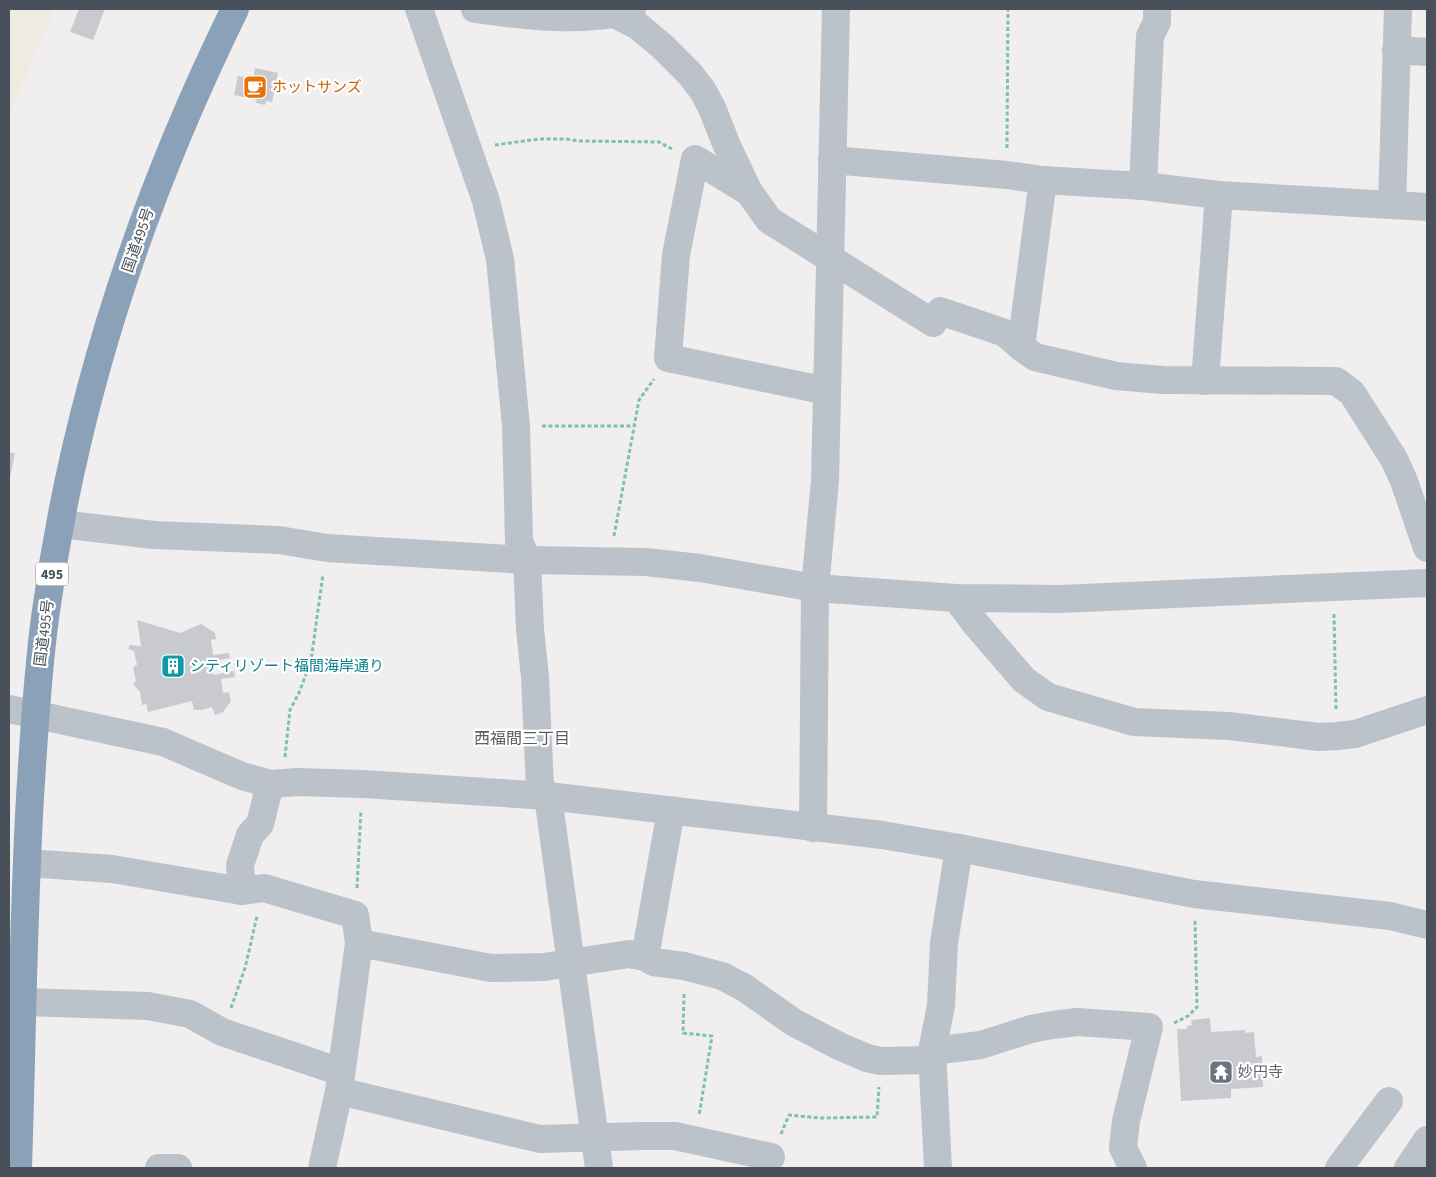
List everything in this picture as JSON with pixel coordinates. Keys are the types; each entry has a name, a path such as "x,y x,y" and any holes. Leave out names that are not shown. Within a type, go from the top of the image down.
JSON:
{"highway":[{"name":"国道495号","path":"18,1168 27,863 35,715 45,618 60,524 82,426 108,328 139,234 169,154 202,75 235,9"}],"street":[{"path":"419,9 486,201 500,259 516,426 520,541 527,560 540,788 548,796 599,1168"},
{"path":"475,9 517,15 574,16 627,12 638,26 690,74 703,91 712,108 726,146 749,192 768,220 933,323 940,311 1005,333 1035,357 1116,376 1206,381 1336,381 1352,393 1394,459 1404,481 1427,548"},
{"path":"813,828 815,588 826,480 826,391 836,9"},
{"path":"1143,186 1150,36 1157,22 1158,9"},
{"path":"1392,205 1398,9"},
{"path":"1396,50 1427,52"},
{"path":"749,192 695,159 676,254 668,358 826,391"},
{"path":"832,160 1007,175 1043,180 1143,186 1219,195 1427,207"},
{"path":"1021,347 1043,180"},
{"path":"1206,381 1219,195"},
{"path":"60,524 154,535 279,540 327,548 527,560 646,562 700,568 815,588 956,598 1060,599 1427,583"},
{"path":"956,598 975,624 1024,680 1048,697 1134,722 1229,726 1319,737 1355,734 1427,710"},
{"path":"9,709 163,742 242,776 284,783 363,784 548,796 882,835 959,848 1194,894 1390,916 1427,925"},
{"path":"253,890 240,865 250,835 260,824 284,783"},
{"path":"645,958 671,810"},
{"path":"938,1168 931,1055 942,1006 944,943 959,848"},
{"path":"27,863 112,869 253,890 355,915 359,943 340,1082 322,1168"},
{"path":"359,943 491,968 544,967 629,954 652,962 684,966 730,980 745,988 793,1022 841,1047 867,1058 881,1061 931,1055 981,1045 1052,1025 1077,1022 1149,1027 1126,1121 1123,1148 1133,1168"},
{"path":"23,1002 148,1006 190,1014 222,1032 340,1082 540,1139 675,1136 771,1157"},
{"path":"1339,1168 1389,1102"},
{"path":"1408,1168 1427,1140"},
{"path":"159,1168 178,1168"}],"path":[{"path":"1007,175 1008,9"},
{"path":"468,149 539,140 659,142 695,159"},
{"path":"609,561 639,400 668,358"},
{"path":"516,426 633,426"},
{"path":"284,783 284,763 290,710 299,693 311,661 327,548"},
{"path":"1333,588 1337,736"},
{"path":"355,915 363,784"},
{"path":"222,1032 245,968 253,890"},
{"path":"1149,1027 1177,1023 1197,1007 1194,894"},
{"path":"684,966 684,1033 712,1036 695,1140"},
{"path":"771,1157 789,1115 820,1118 877,1117 881,1061"}],"sand":[{"path":"9,9 55,9 9,114"}],"building":[{"path":"79,9 105,9 93,40 70,32"},
{"name":"ホットサンズ","path":"255,68 278,73 272,102 266,101 265,105 256,103 257,100 234,95 238,76 253,79"},
{"path":"9,452 15,453 10,478 9,478"},
{"name":"シティリゾート福間海岸通り","path":"137,620 180,633 201,624 215,633 216,639 211,640 213,655 229,653 230,658 210,662 213,675 234,671 235,677 221,679 223,693 229,692 231,701 223,712 215,715 212,707 194,710 192,701 148,712 146,704 142,705 140,692 133,684 136,681 133,667 137,665 134,651 128,649 130,645 141,646"},
{"name":"妙円寺","path":"1210,1018 1211,1032 1245,1030 1245,1033 1254,1032 1256,1057 1262,1056 1263,1087 1231,1089 1231,1098 1181,1101 1177,1029 1187,1029 1187,1026 1192,1025 1191,1020"}],"place":[{"name":"ホットサンズ","path":"255,87"},
{"name":"シティリゾート福間海岸通り","path":"173,666"},
{"name":"妙円寺","path":"1221,1072"}],"district":[{"name":"西福間三丁目","path":"522,738"}]}
